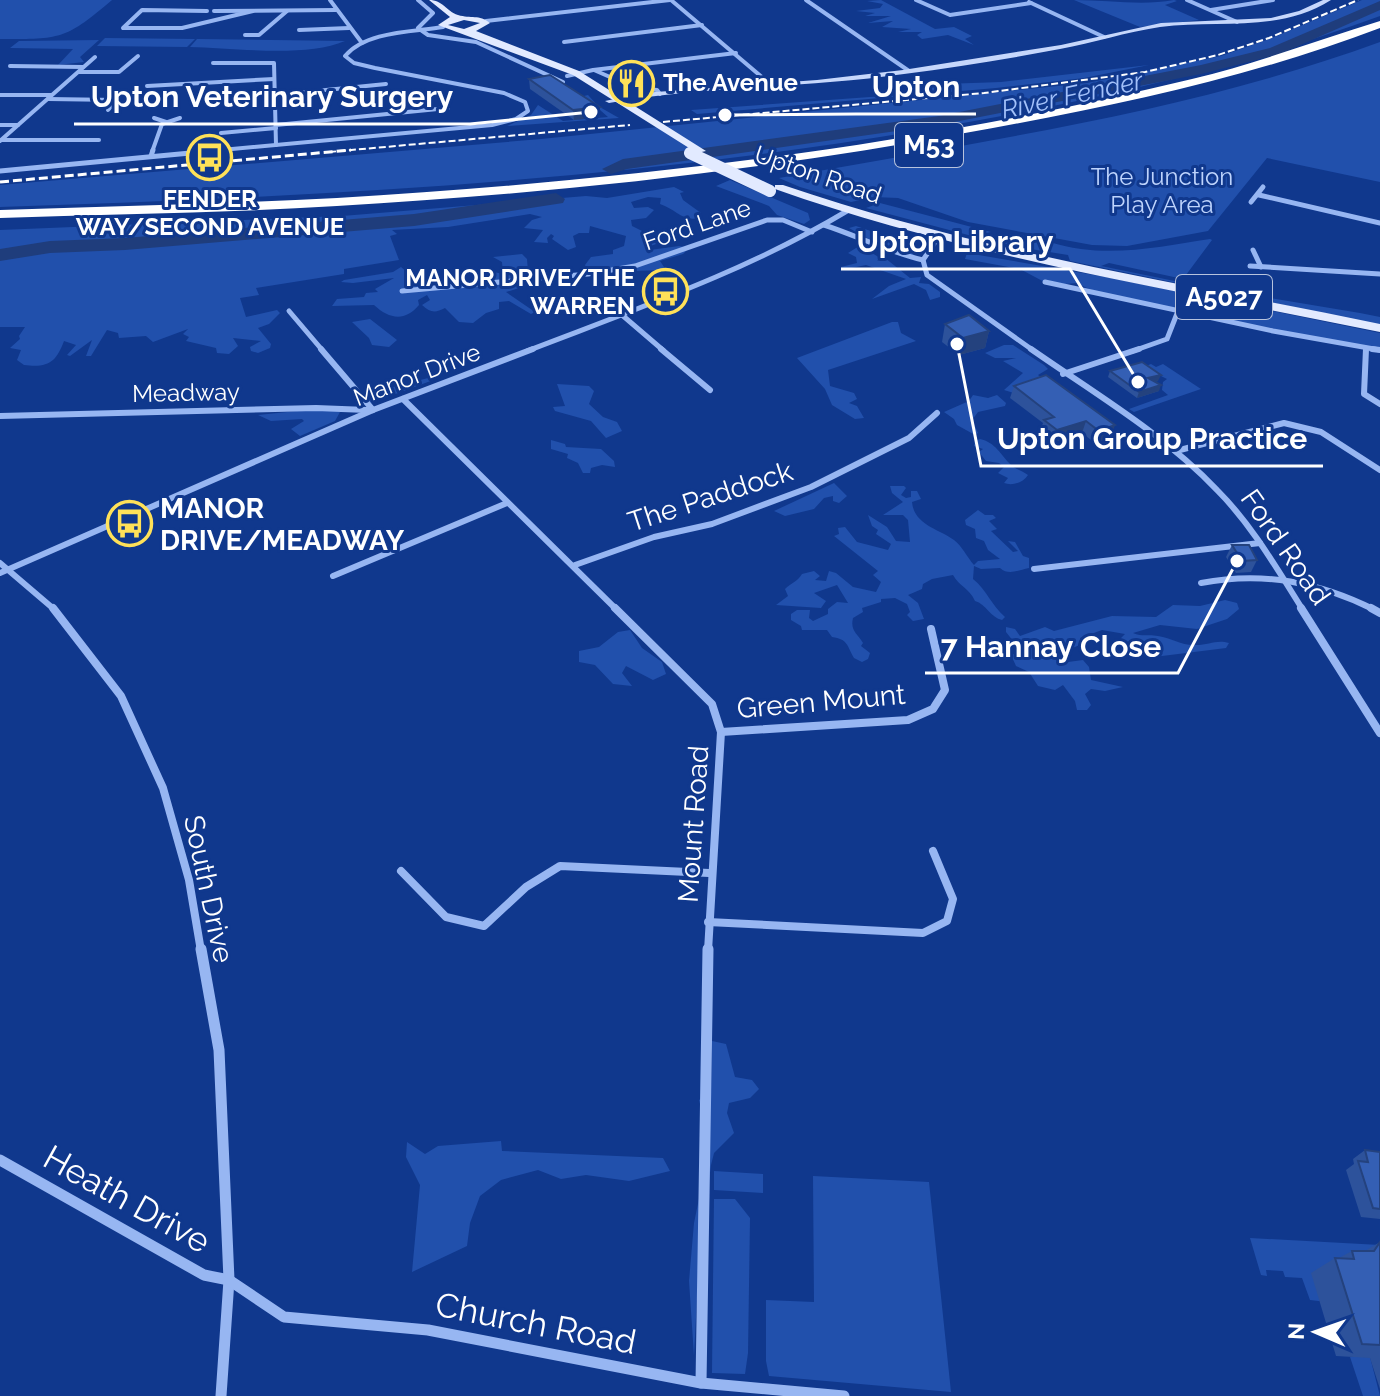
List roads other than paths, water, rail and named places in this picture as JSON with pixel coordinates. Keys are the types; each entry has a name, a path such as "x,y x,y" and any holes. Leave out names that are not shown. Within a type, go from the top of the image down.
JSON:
{"highway":[{"name":"M53","path":"0,214 365,200 499,190 777,160 961,131 1157,91 1278,59 1380,24"},
{"name":"M53","path":"0,223 333,211 502,199 714,177 845,159 1033,127 1268,72 1380,34"}],"main road":[{"path":"433,0 457,18"},
{"path":"443,27 446,21 457,18 478,18 481,28"},
{"name":"Upton Road","path":"443,27 467,31 481,28 567,78 614,100 696,152 775,189 842,214 937,238 1380,328"}],"street":[{"path":"330,0 362,43"},
{"path":"418,0 433,13 418,28 421,31"},
{"path":"481,28 670,0 770,84"},
{"path":"806,0 909,71"},
{"path":"916,0 950,15 1031,3"},
{"path":"1025,0 1104,37"},
{"path":"1187,0 1237,22"},
{"path":"1211,10 1273,0"},
{"path":"614,100 909,71 1161,25 1287,17 1328,0"},
{"path":"133,10 207,11"},
{"path":"142,10 123,28 182,28 253,11"},
{"path":"214,11 336,10"},
{"path":"166,15 171,11"},
{"path":"245,35 259,35 287,11"},
{"path":"564,42 702,25"},
{"path":"0,171 492,125 516,119 528,111 525,102 504,93 348,60 345,56 348,50 362,43 443,27"},
{"path":"299,30 349,28"},
{"path":"421,31 476,42 567,78"},
{"path":"553,82 593,70 736,53"},
{"path":"10,66 119,72 138,56"},
{"path":"0,141 95,57"},
{"path":"213,63 274,63 276,145"},
{"path":"593,70 625,84 657,90 660,94"},
{"path":"147,86 274,79"},
{"path":"276,95 386,84"},
{"path":"0,95 117,100 108,110"},
{"path":"221,133 448,108"},
{"path":"154,118 166,122 180,118"},
{"path":"151,156 158,132 166,122"},
{"path":"0,125 18,125"},
{"path":"0,141 99,140"},
{"path":"1251,202 1263,187"},
{"path":"1259,195 1380,223"},
{"name":"Manor Drive","path":"3,569 373,410 695,286 812,232 842,214"},
{"name":"Ford Lane","path":"402,291 588,274 635,266 767,220 783,220 812,232"},
{"path":"824,225 863,238 886,251 923,260 937,238"},
{"path":"1253,250 1261,267"},
{"name":"Ford Road","path":"923,260 925,271 932,279 1176,451 1219,491 1284,579 1380,733"},
{"path":"1250,266 1380,274"},
{"path":"1045,282 1380,350"},
{"path":"289,311 373,410"},
{"path":"1063,374 1167,339 1178,311"},
{"path":"622,315 710,390"},
{"path":"1366,348 1364,394 1380,404"},
{"name":"Mount Road","path":"403,399 507,503 575,565 712,704 721,732 709,873 701,1383"},
{"name":"Meadway","path":"0,416 316,408 373,410"},
{"name":"The Paddock","path":"575,565 654,537 712,524 811,487 909,438 937,413"},
{"path":"1176,451 1284,423 1321,432 1380,470"},
{"path":"333,576 507,503"},
{"path":"1034,569 1260,543"},
{"name":"South Drive","path":"3,569 52,607 121,696 163,788 189,880 219,1050 229,1280 221,1396"},
{"path":"1201,583 1226,577 1284,579 1325,588 1380,613"},
{"name":"Green Mount","path":"721,732 908,720 933,709 945,690 931,629"},
{"path":"708,922 923,933 947,921 953,899 933,851"},
{"path":"401,871 446,917 484,926 526,887 560,866 709,873"},
{"name":"Heath Drive","path":"0,1160 204,1275 229,1280"},
{"name":"Church Road","path":"229,1280 284,1317 428,1330 701,1383 844,1396"}],"waterway":[{"name":"River Fender","path":"611,169 623,164 939,121 1239,62 1302,41 1380,5"},
{"name":"River Fender","path":"0,255 50,247 125,244 414,220 556,199"}],"railway":[{"path":"663,122 984,93 1145,72 1218,55 1269,38 1358,0"},
{"path":"333,152 630,125"},
{"path":"333,152 351,150"},
{"path":"0,182 333,152"}],"place":[{"name":"The Avenue","path":"632,83"},
{"name":"Upton Veterinary Surgery","path":"591,112"},
{"name":"Upton","path":"725,115"},
{"name":"FENDER WAY/SECOND AVENUE","path":"210,157"},
{"name":"MANOR DRIVE/THE WARREN","path":"666,292"},
{"name":"Upton Group Practice","path":"957,344"},
{"name":"Upton Library","path":"1138,382"},
{"name":"MANOR DRIVE/MEADWAY","path":"129,524"},
{"name":"7 Hannay Close","path":"1237,561"}],"park label":[{"name":"The Junction Play Area","path":"1162,191"}]}
